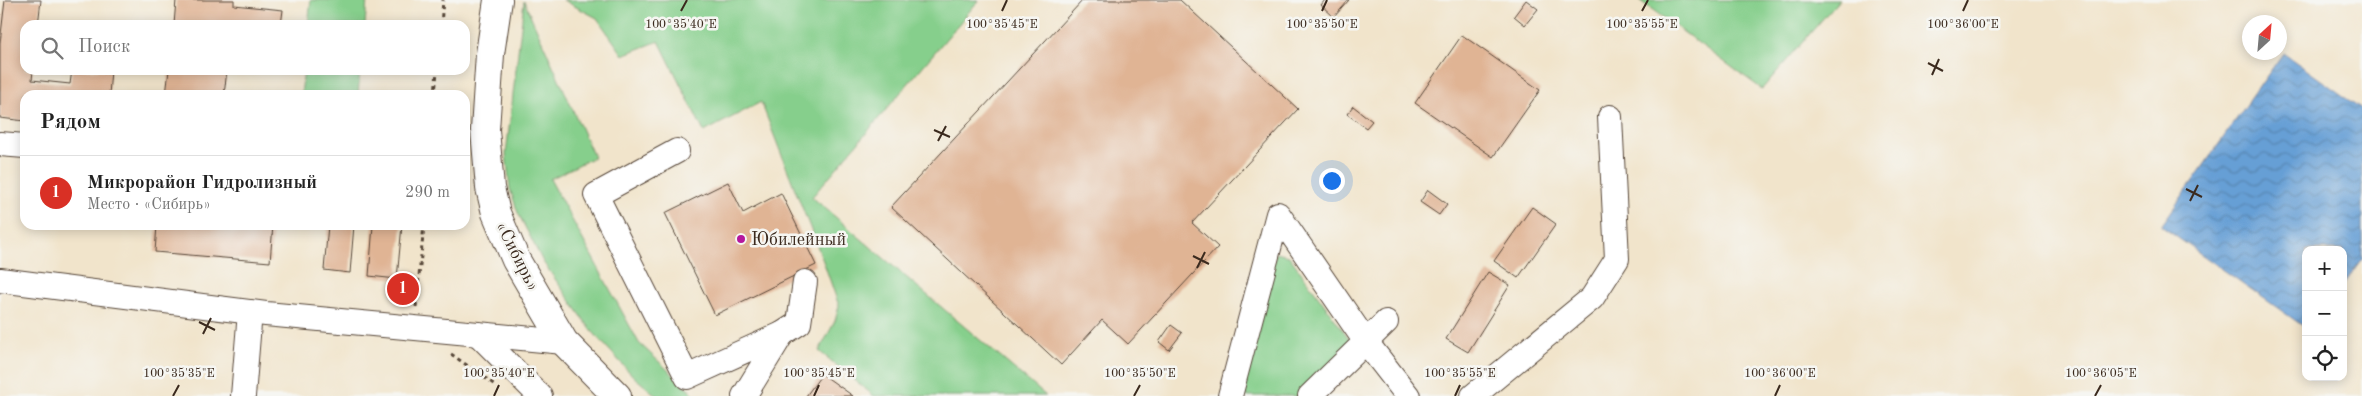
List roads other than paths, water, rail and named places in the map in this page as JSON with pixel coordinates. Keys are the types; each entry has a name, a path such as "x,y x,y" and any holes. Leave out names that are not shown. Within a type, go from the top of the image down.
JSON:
{"highway":[{"name":"«Сибирь»","path":"498,0 486,95 485,130 490,188 496,213 508,244 564,342 617,396"}],"street":[{"path":"1473,396 1592,298 1618,259 1610,116"},
{"path":"0,144 20,146"},
{"path":"677,151 596,195 687,377 782,334 800,323 805,282"},
{"path":"1230,396 1278,214 1366,342 1408,396"},
{"path":"0,280 250,312 564,342"},
{"path":"243,396 250,312"},
{"path":"1310,396 1386,322"},
{"path":"478,334 540,396"},
{"path":"744,396 782,334"}],"water":[{"path":"2287,56 2362,109 2362,259 2347,280 2347,246 2302,246 2302,325 2161,226 2278,60 2287,60"}],"place":[{"name":"Юбилейный","path":"741,239"},
{"name":"Микрорайон Гидролизный","path":"403,289"}]}
